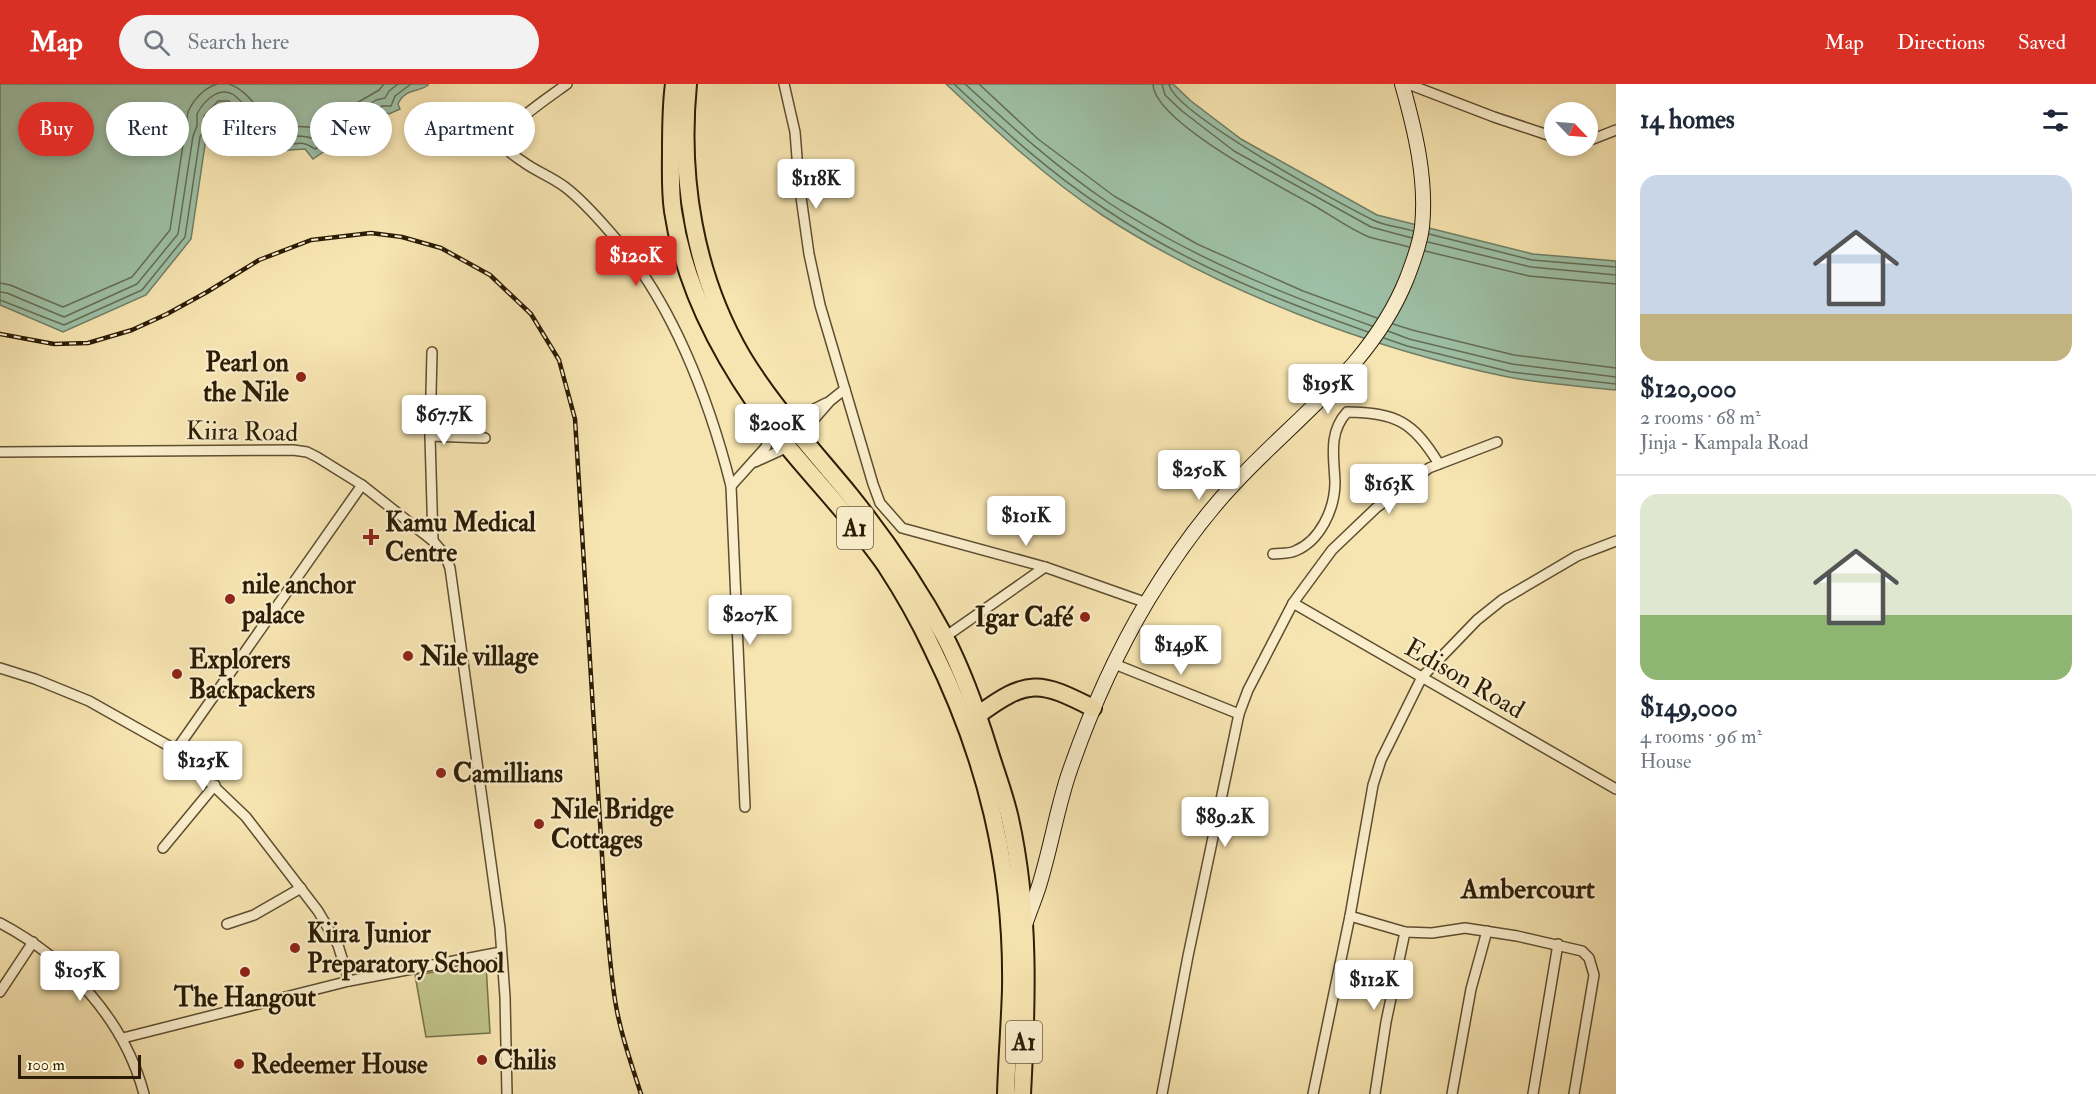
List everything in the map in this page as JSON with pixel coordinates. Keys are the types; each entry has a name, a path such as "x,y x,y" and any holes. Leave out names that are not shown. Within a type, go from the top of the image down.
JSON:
{"highway":[{"name":"A1","path":"674,84 671,117 672,197 682,253 690,280 729,364 898,558 945,637 963,674 978,715 1010,818 1021,887 1026,989 1022,1094"},
{"name":"A1","path":"688,84 686,182 698,249 728,328 780,424"},
{"name":"A1","path":"794,441 885,566 909,606 948,681 986,782 996,820 1009,924 1011,990 1006,1094"},
{"path":"978,715 998,700 1018,690 1039,687 1052,689 1093,708"}],"main road":[{"path":"1024,926 1038,890 1067,778 1093,708 1112,663 1147,603 1179,550 1234,483 1340,380 1381,328 1396,304 1415,257 1422,228 1420,166 1413,124 1402,84"}],"street":[{"path":"567,84 520,120 506,134 504,141 510,153 566,187 611,232 648,280 667,311 719,439 731,486 745,807"},
{"path":"784,84 795,132 799,183 809,254 829,341 880,502 902,528 1046,567 1147,603"},
{"path":"1408,84 1544,134"},
{"path":"1598,137 1616,130"},
{"path":"432,352 430,436 434,541"},
{"path":"748,465 794,441 830,401 845,389"},
{"path":"731,486 766,447 780,424 830,401"},
{"path":"1273,554 1293,552 1311,543 1323,526 1335,484 1332,463 1336,428 1347,412 1385,415 1402,421 1416,432 1439,464"},
{"path":"430,436 485,438"},
{"path":"1162,1094 1188,956 1239,714 1248,690 1293,603 1332,550 1376,508 1429,468 1497,442"},
{"name":"Kiira Road","path":"0,452 292,450 307,452 362,485 434,541 445,555 450,568 500,928 505,997 507,1094"},
{"path":"176,750 362,485"},
{"path":"1313,1094 1350,916 1373,784 1381,760 1422,677 1477,621 1502,600 1576,556 1616,541"},
{"path":"945,637 1046,567"},
{"name":"Edison Road","path":"1293,603 1616,789"},
{"path":"1112,663 1239,714"},
{"path":"0,668 35,679 89,701 176,750 246,817 301,888 338,945 349,981"},
{"path":"163,848 215,785"},
{"path":"227,924 254,915 301,888"},
{"path":"1350,916 1405,932 1432,933 1465,928 1558,944 1582,951 1589,958 1594,975 1574,1094"},
{"path":"0,922 33,942 99,1003 123,1038 144,1094"},
{"path":"1452,1094 1470,989 1487,931"},
{"path":"1374,1094 1405,932"},
{"path":"0,992 33,942"},
{"path":"1533,1094 1558,944"},
{"path":"123,1038 349,981 501,952"}],"shaded area":[{"path":"486,964 490,1033 426,1037 415,975"}],"water":[{"path":"0,84 428,84 404,95 398,104 400,109 392,113 392,102 310,102 310,155 305,149 298,149 298,102 201,102 201,156 203,156 191,239 146,295 63,332 0,305"},
{"path":"946,84 1173,84 1191,101 1241,139 1377,215 1533,254 1616,261 1616,390 1508,377 1403,351 1298,314 1246,292 1147,243 1102,215 1041,169"}],"railway":[{"path":"0,334 54,344 88,343 132,330 167,314 259,260 311,240 371,233 402,237 441,248 490,275 531,314 559,360 575,419 610,964 620,1024 641,1094"}],"place":[{"name":"Pearl on the Nile","path":"301,377"},
{"name":"Kamu Medical Centre","path":"371,537"},
{"name":"nile anchor palace","path":"230,599"},
{"name":"Igar Café","path":"1085,617"},
{"name":"Nile village","path":"408,656"},
{"name":"Explorers Backpackers","path":"177,674"},
{"name":"Camillians","path":"441,773"},
{"name":"Nile Bridge Cottages","path":"539,824"},
{"name":"Kiira Junior Preparatory School","path":"295,948"},
{"name":"The Hangout","path":"245,972"},
{"name":"Chilis","path":"482,1060"},
{"name":"Redeemer House","path":"239,1064"}],"district":[{"name":"Ambercourt","path":"1528,888"}]}
